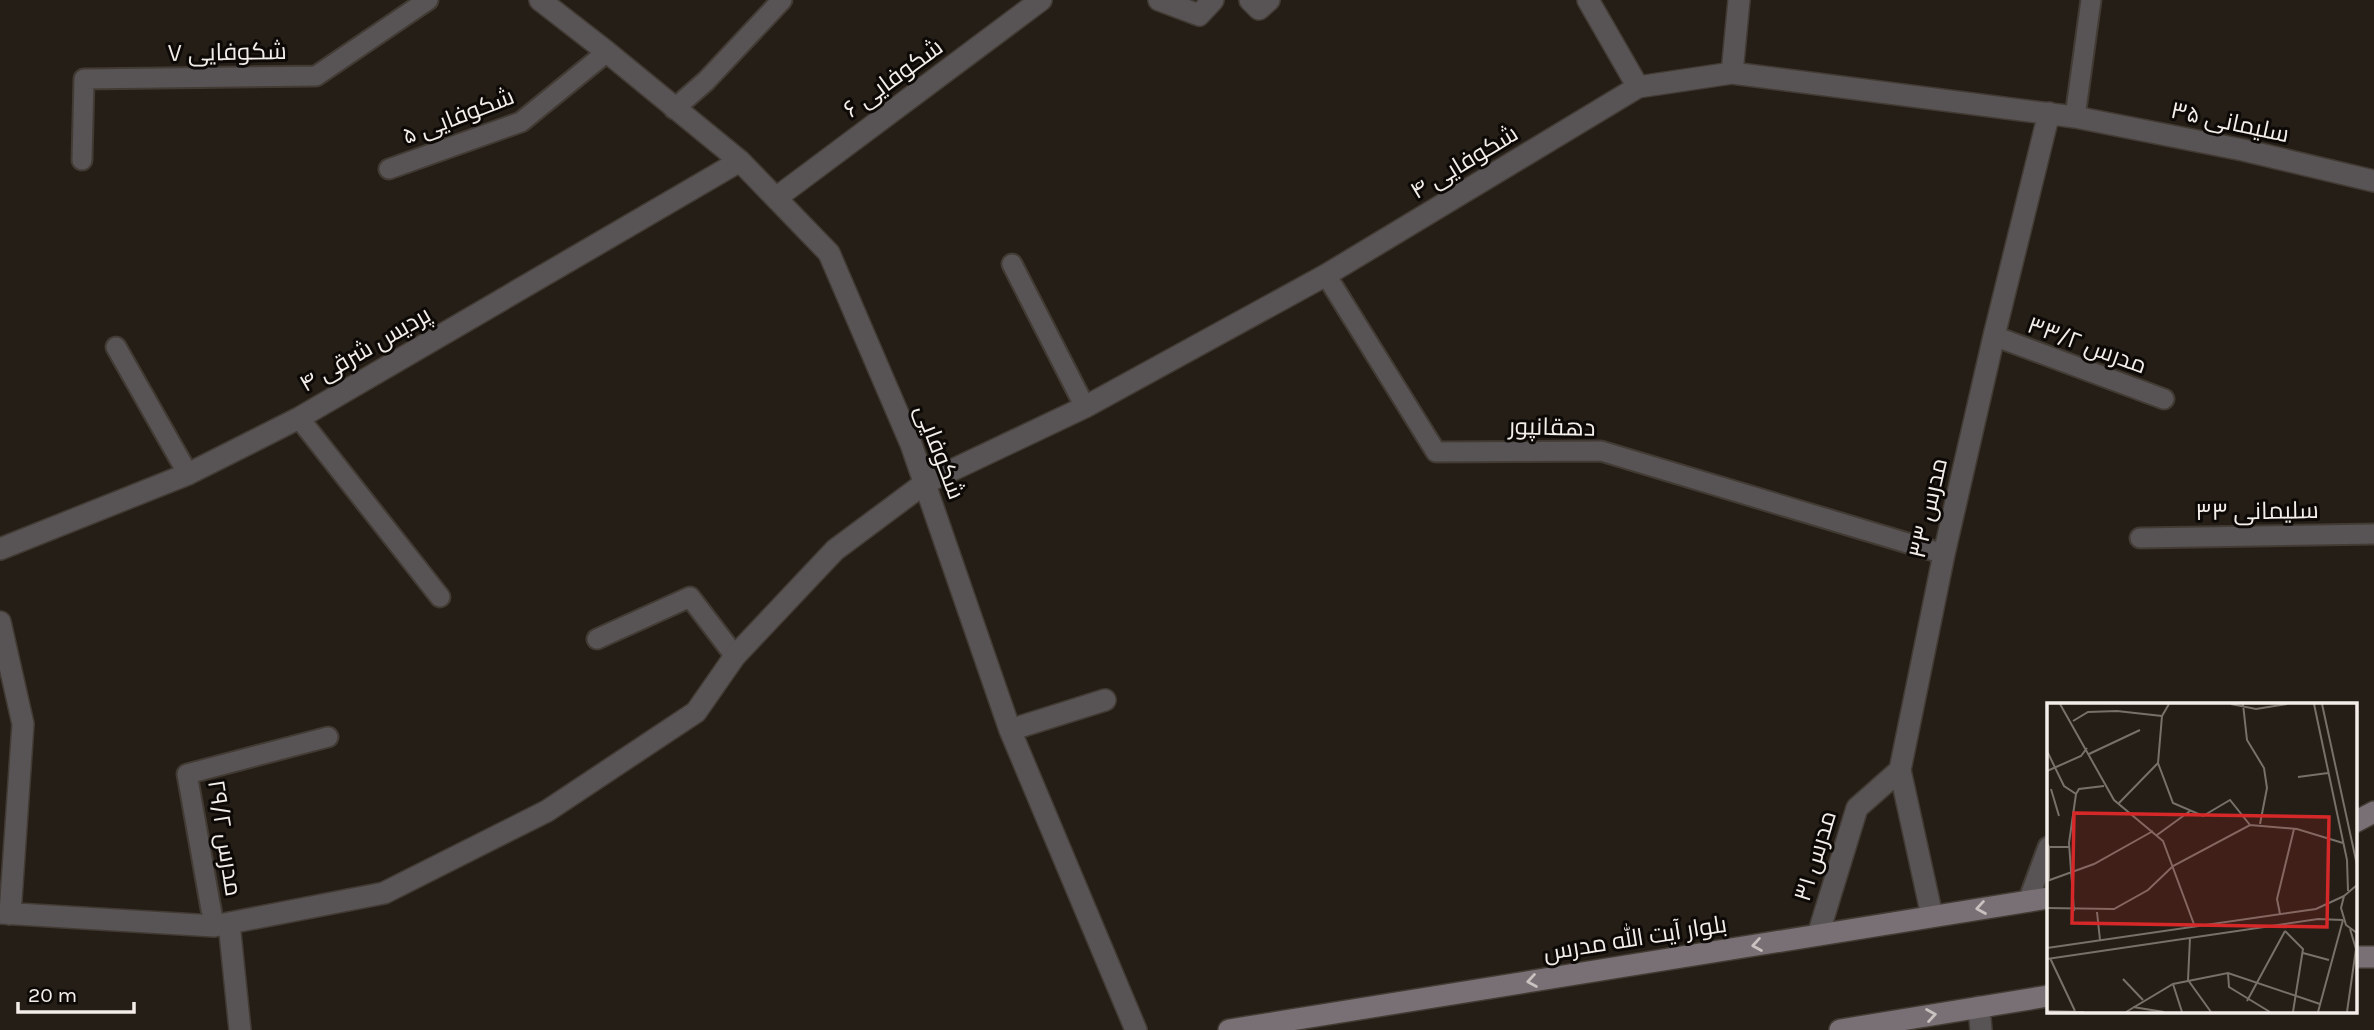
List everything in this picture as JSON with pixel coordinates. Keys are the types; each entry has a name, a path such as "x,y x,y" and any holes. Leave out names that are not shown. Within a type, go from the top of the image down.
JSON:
{"main road":[{"path":"2356,821 2374,812"},
{"name":"بلوار آیت الله مدرس","path":"1229,1030 2038,899"},
{"path":"2356,957 2374,957"},
{"path":"1840,1030 2047,996"}],"street":[{"name":"شکوفایی","path":"540,0 740,161 830,253 911,444 1010,730 1136,1030"},
{"name":"شکوفایی ۶","path":"776,198 1041,0"},
{"path":"1159,0 1199,15 1213,0"},
{"path":"1250,0 1259,9 1269,0"},
{"path":"1588,0 1638,87"},
{"path":"1732,73 1739,0"},
{"name":"شکوفایی ۴","path":"5,914 221,925 384,893 547,811 696,712 735,656 835,550 925,483 1085,407 1326,275 1638,87 1732,73 2075,117"},
{"name":"مدرس ۳۳","path":"1932,916 1900,770 1944,554 2049,113"},
{"name":"سلیمانی ۳۵","path":"2075,117 2243,150 2374,181"},
{"name":"پردیس شرقی ۴","path":"0,549 188,474 299,418 740,161"},
{"path":"0,622 23,724 5,914"},
{"path":"1010,730 1105,700"},
{"name":"مدرس ۳۱","path":"1818,935 1857,808 1900,770"},
{"path":"221,925 240,1030"},
{"path":"1979,1007 1981,1030"}],"lane":[{"name":"شکوفایی ۷","path":"82,160 84,79 316,76 428,0"},
{"path":"674,109 706,80 782,0"},
{"path":"2075,117 2091,0"},
{"name":"شکوفایی ۵","path":"389,169 521,122 607,52"},
{"path":"1012,264 1085,407"},
{"name":"دهقانپور","path":"1326,275 1436,452 1601,451 1944,554"},
{"name":"مدرس ۳۳/۲","path":"1994,336 2164,399"},
{"path":"116,347 188,474"},
{"path":"299,418 440,597"},
{"name":"سلیمانی ۳۳","path":"2140,538 2374,534"},
{"path":"597,639 690,597 735,656"},
{"name":"مدرس ۲۹/۲","path":"221,925 187,774 328,737"},
{"path":"2038,899 2047,856"}]}
